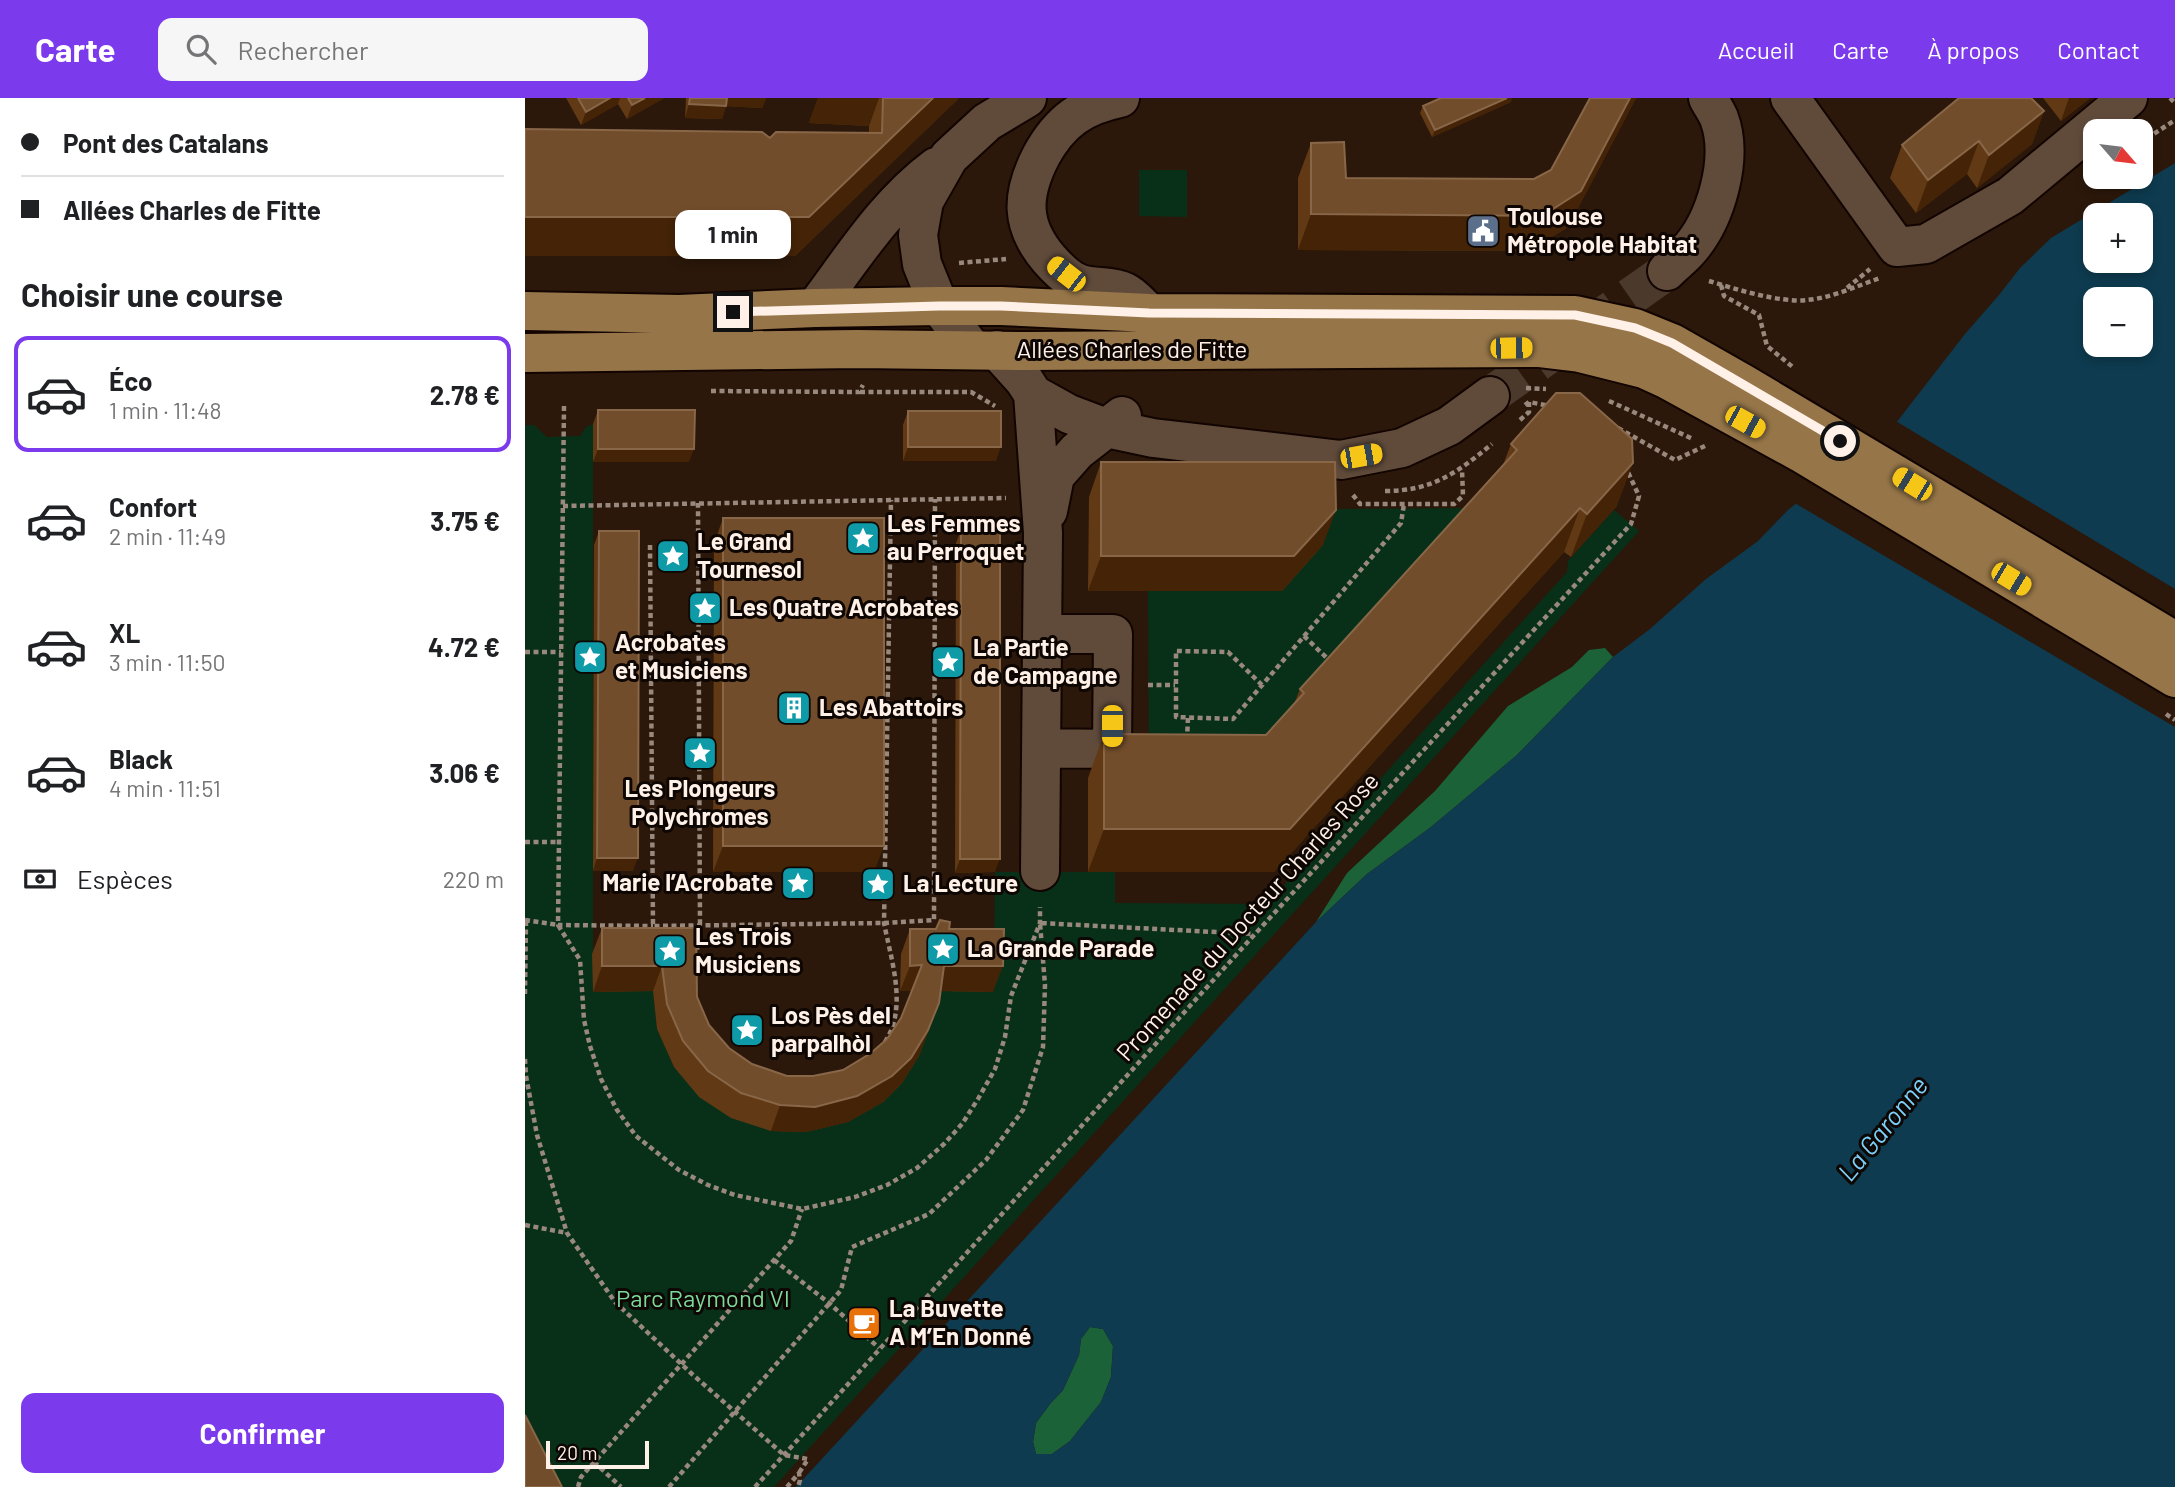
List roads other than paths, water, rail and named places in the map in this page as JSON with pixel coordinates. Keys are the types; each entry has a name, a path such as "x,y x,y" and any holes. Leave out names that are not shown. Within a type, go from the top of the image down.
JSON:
{"main road":[{"name":"Allées Charles de Fitte","path":"525,311 679,314 815,308 1001,306 1149,313 1575,315 1635,328 1660,338 1736,398"},
{"name":"Allées Charles de Fitte","path":"525,353 856,349 1538,348 1580,353 1644,369 1736,398"},
{"path":"1736,398 2175,641"},
{"path":"1736,398 1801,453 2175,678"}],"street":[{"path":"815,308 884,216 920,179 949,157 991,110 1027,98"},
{"path":"1120,98 1097,103 1072,116 1049,142 1031,175 1026,193 1027,217 1038,245 1054,265 1069,277 1077,283 1125,292 1149,313"},
{"path":"1667,271 1688,252 1704,230 1720,194 1724,153 1719,119 1708,98"},
{"path":"1790,98 1897,247 1926,244 2010,195 2128,98"},
{"path":"949,157 924,201 919,235 922,264 939,306 985,350 1024,380 1016,402 1042,515 1040,871"},
{"path":"1016,402 1069,414 1106,428 1153,438 1341,460 1402,448 1419,441 1449,426 1501,392"},
{"path":"1042,515 1055,476 1077,451 1106,428"},
{"path":"1041,748 1112,748 1112,634 1042,634"}],"water":[{"name":"La Garonne","path":"2175,163 2175,1487 796,1487 1316,922 1367,874 1431,827 1517,755 1613,657 1650,629 1706,579 1758,541 1788,510 1896,423 2020,268 2051,238 2083,219 2083,273 2153,273 2153,203 2109,203 2132,189 2153,189 2153,176","holes":["1090,1327 1103,1329 1113,1346 1111,1377 1101,1402 1070,1441 1052,1454 1036,1454 1033,1442 1036,1423 1063,1390 1079,1355 1081,1339"]}],"tunnel":[{"path":"1490,396 1667,271"}],"place":[{"name":"Toulouse Métropole Habitat","path":"1483,231"},
{"name":"Les Femmes au Perroquet","path":"863,538"},
{"name":"Le Grand Tournesol","path":"673,556"},
{"name":"Les Quatre Acrobates","path":"705,608"},
{"name":"Acrobates et Musiciens","path":"590,657"},
{"name":"La Partie de Campagne","path":"948,662"},
{"name":"Les Abattoirs","path":"794,708"},
{"name":"Les Plongeurs Polychromes","path":"700,753"},
{"name":"Marie l’Acrobate","path":"798,883"},
{"name":"La Lecture","path":"878,884"},
{"name":"La Grande Parade","path":"943,949"},
{"name":"Les Trois Musiciens","path":"670,951"},
{"name":"Los Pès del parpalhòl","path":"747,1030"},
{"name":"La Buvette A M’En Donné","path":"864,1323"}],"park label":[{"name":"Parc Raymond VI","path":"703,1299"}]}
